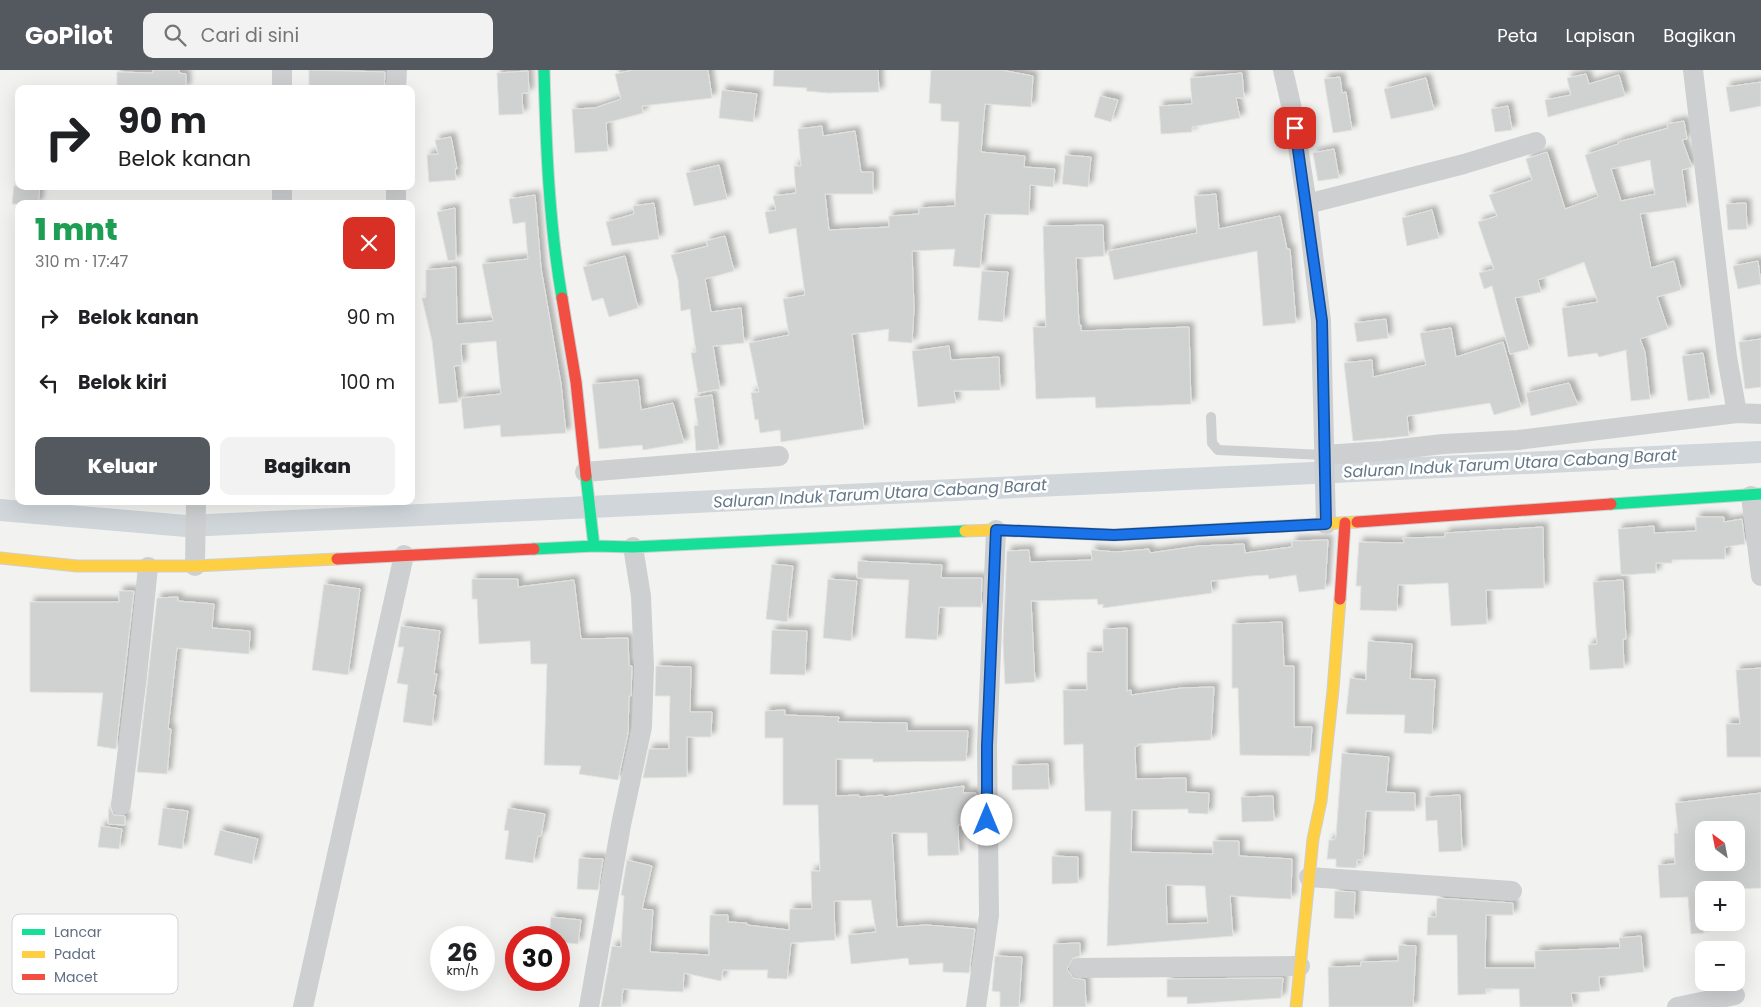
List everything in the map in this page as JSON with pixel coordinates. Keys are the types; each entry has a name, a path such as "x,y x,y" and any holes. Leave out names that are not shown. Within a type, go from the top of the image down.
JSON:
{"main road":[{"path":"544,70 546,143 556,266 576,382 594,546"},
{"path":"0,558 77,566 148,567 195,557 404,555 594,546 634,547 996,530 1114,535 1335,523 1756,495"},
{"path":"1296,1007 1313,839 1321,801 1333,690 1335,523"}],"street":[{"path":"282,70 282,85"},
{"path":"396,70 396,85"},
{"path":"1283,70 1292,109 1307,204 1322,321 1324,504 1335,523"},
{"path":"1693,70 1727,357 1737,413"},
{"path":"1307,204 1464,164 1536,142"},
{"path":"1324,460 1443,444 1518,440 1737,413 1761,414"},
{"path":"586,477 779,456"},
{"path":"1756,495 1761,576"},
{"path":"195,557 196,505"},
{"path":"976,1007 988,915 987,746 996,530"},
{"path":"589,1007 621,825 642,726 644,667 641,596 634,547"},
{"path":"303,1007 404,555"},
{"path":"121,804 148,567"},
{"path":"1309,877 1512,891"},
{"path":"1080,968 1300,966"},
{"path":"1676,1007 1735,995"}],"lane":[{"path":"1210,417 1212,443 1218,450 1324,460"}],"building":[{"path":"153,70 179,70 179,73 186,74 186,85 117,85 117,72 153,73"},
{"path":"309,70 385,72 384,85 309,85"},
{"path":"633,70 708,70 712,98 642,106 643,113 606,123 608,151 575,153 572,109 595,108 621,99 615,74"},
{"path":"774,70 878,70 879,92 828,93 806,91 807,88 773,86"},
{"path":"931,70 1001,70 1033,76 1031,107 985,104 981,152 1025,156 1024,167 1055,169 1053,187 1030,185 1029,215 985,214 980,268 953,266 955,249 912,251 914,308 912,343 888,341 889,329 852,334 864,429 781,442 780,430 760,433 758,419 755,420 751,393 759,392 749,343 789,335 783,299 805,295 796,228 769,234 765,212 776,210 773,196 796,193 794,166 801,166 798,129 822,126 823,136 855,131 861,172 873,172 873,194 825,194 829,230 889,227 889,216 919,214 919,208 955,206 959,122 941,121 941,104 929,103"},
{"path":"528,71 529,93 522,93 523,114 499,115 497,73"},
{"path":"1242,73 1244,98 1236,98 1240,118 1192,127 1192,132 1161,134 1159,106 1192,104 1190,78"},
{"path":"1586,74 1589,84 1619,75 1625,96 1548,117 1545,100 1571,95 1567,78"},
{"path":"1340,77 1342,93 1346,92 1352,130 1333,133 1324,79"},
{"path":"1426,78 1434,110 1391,119 1384,89"},
{"path":"1761,82 1761,106 1730,112 1726,87"},
{"path":"722,90 757,94 753,122 719,118"},
{"path":"1100,96 1118,100 1111,122 1094,117"},
{"path":"1508,106 1512,130 1495,132 1491,109"},
{"path":"1684,121 1687,139 1682,140 1692,167 1682,170 1687,207 1640,214 1651,268 1674,261 1681,290 1657,297 1668,329 1640,339 1645,352 1650,399 1631,401 1626,350 1599,357 1597,353 1568,357 1562,308 1598,302 1584,262 1538,280 1541,292 1515,298 1529,349 1510,354 1492,286 1484,289 1479,273 1494,269 1478,222 1497,216 1489,195 1532,180 1526,159 1547,152 1565,209 1598,197 1585,155 1618,144 1618,142 1668,128 1667,124","holes":["1650,160 1655,194 1621,201 1611,169"]},
{"path":"451,137 457,169 455,169 456,180 429,182 427,155 438,154 435,140"},
{"path":"1334,149 1339,178 1318,181 1313,153"},
{"path":"1065,155 1091,157 1088,187 1062,184"},
{"path":"719,165 727,199 694,206 686,173"},
{"path":"14,186 15,190 40,190 38,200 15,200 15,204 12,204"},
{"path":"1216,194 1219,229 1280,216 1287,249 1290,249 1296,323 1263,326 1257,251 1114,280 1108,251 1197,233 1194,196"},
{"path":"535,195 541,268 561,384 566,433 501,437 500,425 464,429 461,398 501,394 496,341 461,344 462,365 454,366 458,402 439,404 432,341 422,298 426,298 426,270 456,267 457,324 493,321 482,264 528,259 525,222 513,224 509,199"},
{"path":"654,203 659,239 612,246 606,222 634,214 633,206"},
{"path":"1746,203 1747,229 1728,230 1726,204"},
{"path":"455,208 456,260 448,261 437,212"},
{"path":"1432,210 1439,238 1407,246 1402,218"},
{"path":"1103,225 1104,256 1076,258 1079,325 1081,325 1081,331 1189,327 1191,404 1096,408 1095,397 1036,399 1033,327 1046,327 1043,226"},
{"path":"725,236 734,271 705,279 711,312 741,308 744,343 713,346 720,389 698,393 691,353 696,352 690,309 681,311 678,280 671,255 708,246 706,241"},
{"path":"625,256 638,308 609,317 603,298 592,301 583,267"},
{"path":"1758,261 1761,284 1738,289 1733,266"},
{"path":"982,271 1008,272 1003,322 978,320"},
{"path":"1386,319 1388,338 1357,342 1354,323"},
{"path":"1451,328 1456,357 1503,342 1521,407 1494,415 1490,403 1407,416 1409,436 1353,441 1344,363 1372,360 1373,377 1426,365 1420,333"},
{"path":"1761,339 1761,387 1745,389 1739,342"},
{"path":"949,346 951,360 999,357 1000,390 954,391 956,403 918,407 912,351"},
{"path":"1703,353 1710,398 1688,401 1682,356"},
{"path":"638,380 641,410 673,403 684,443 643,450 642,445 599,449 592,384"},
{"path":"1569,383 1578,405 1531,416 1526,393"},
{"path":"712,395 719,449 696,451 694,426 698,425 694,398"},
{"path":"1696,517 1724,517 1724,522 1742,519 1745,544 1725,547 1725,559 1672,560 1672,563 1656,563 1656,573 1621,575 1618,529 1654,526 1654,533 1696,531"},
{"path":"1543,527 1544,588 1486,590 1487,624 1451,626 1448,583 1398,585 1397,611 1360,610 1361,586 1356,586 1359,542 1404,543 1403,538 1445,537 1445,533"},
{"path":"1328,540 1325,589 1299,592 1296,575 1269,579 1268,575 1211,581 1212,593 1103,608 1103,604 1098,605 1097,599 1031,601 1035,682 1005,684 1003,642 1007,551 1029,550 1030,562 1092,560 1091,550 1116,552 1149,549 1150,553 1198,546 1244,544 1245,553 1292,547 1292,541"},
{"path":"858,561 942,565 941,578 982,578 981,607 939,607 937,640 905,638 909,580 857,578"},
{"path":"772,564 793,566 787,622 766,619"},
{"path":"472,579 518,579 518,587 574,580 581,639 628,638 629,666 632,666 631,696 629,696 628,733 618,780 579,774 581,766 544,765 547,664 531,664 530,641 479,644 477,599 472,599"},
{"path":"828,579 857,581 851,641 823,638"},
{"path":"1623,580 1626,639 1623,639 1624,668 1590,670 1588,645 1597,644 1593,582"},
{"path":"324,584 360,589 348,675 312,670"},
{"path":"119,591 134,591 116,749 97,746 103,693 30,692 30,602 119,602"},
{"path":"178,597 178,601 214,604 212,628 250,631 249,654 177,648 168,729 171,729 167,774 137,772 157,598"},
{"path":"1282,622 1284,666 1294,666 1294,727 1312,727 1310,756 1240,755 1238,688 1232,688 1232,624"},
{"path":"401,626 440,631 434,674 437,674 433,695 436,695 432,726 403,722 408,685 397,683 404,647 398,647"},
{"path":"1127,628 1127,691 1131,690 1131,695 1181,688 1214,687 1211,740 1138,744 1135,747 1136,779 1186,778 1186,792 1209,793 1208,814 1188,813 1188,809 1132,810 1131,852 1213,854 1213,841 1239,841 1239,856 1292,859 1291,899 1230,896 1233,936 1107,946 1111,811 1085,811 1083,744 1064,745 1063,690 1087,690 1087,652 1103,652 1103,629","holes":["1166,885 1205,886 1208,923 1167,924"]},
{"path":"772,630 807,631 805,675 770,674"},
{"path":"1368,641 1412,644 1410,679 1435,680 1432,734 1404,733 1405,715 1346,714 1350,678 1366,680"},
{"path":"656,666 691,667 690,712 712,712 711,737 687,737 687,777 643,778 649,749 669,749 670,696 655,696"},
{"path":"1761,668 1761,757 1727,757 1726,724 1740,724 1736,670"},
{"path":"785,710 785,715 839,717 838,722 907,723 907,731 968,731 966,761 873,762 873,759 836,759 836,796 883,795 884,797 964,786 963,793 976,793 976,824 958,825 959,855 928,856 927,833 892,833 897,927 926,925 975,929 969,973 943,972 943,963 909,965 908,958 851,964 848,935 876,932 871,900 834,901 835,940 791,943 787,979 767,978 768,970 723,970 721,981 684,973 683,992 623,989 621,1007 601,1007 612,946 621,947 624,896 621,895 627,860 652,866 642,909 653,910 650,952 709,955 710,915 728,915 728,922 789,930 790,909 812,909 811,871 820,871 818,805 783,805 783,738 765,738 765,711"},
{"path":"1342,753 1389,757 1386,792 1415,793 1415,811 1366,811 1363,860 1357,860 1356,868 1336,867 1336,859 1327,859 1329,840 1334,840 1336,837"},
{"path":"1048,764 1049,789 1012,790 1012,765"},
{"path":"1761,793 1761,888 1745,889 1745,881 1695,881 1695,931 1704,931 1704,933 1691,934 1688,897 1660,898 1658,865 1675,864 1674,833 1678,833 1675,803"},
{"path":"1460,795 1462,851 1439,852 1437,820 1426,821 1425,797"},
{"path":"1273,796 1274,821 1242,822 1241,797"},
{"path":"109,807 114,815 125,816 125,825 108,824"},
{"path":"163,808 188,811 182,849 158,845"},
{"path":"508,808 545,814 541,836 538,836 533,863 505,859 509,831 504,830"},
{"path":"101,826 122,829 119,849 98,847"},
{"path":"220,830 258,839 252,864 214,855"},
{"path":"1052,856 1078,857 1078,883 1052,884"},
{"path":"579,858 603,859 598,890 577,889"},
{"path":"1335,891 1355,892 1354,919 1334,918"},
{"path":"1437,898 1513,903 1513,915 1486,915 1485,968 1535,968 1535,951 1620,948 1619,938 1641,936 1644,972 1599,977 1600,991 1571,993 1573,1007 1520,1007 1519,989 1486,989 1486,994 1458,995 1457,935 1427,935 1428,917 1436,917"},
{"path":"551,917 581,920 578,944 570,943 570,926 550,926"},
{"path":"1080,943 1080,956 1073,958 1067,969 1073,978 1085,980 1086,1007 1053,1007 1053,944"},
{"path":"1399,945 1416,946 1413,1007 1329,1007 1328,967 1361,966 1361,962 1398,961"},
{"path":"995,956 1022,957 1019,1007 1000,1007 1000,992 992,991"},
{"path":"1283,978 1281,998 1187,1004 1187,997 1167,997 1167,979"}],"waterway":[{"name":"Saluran Induk Tarum Utara Cabang Barat","path":"0,510 186,526 1761,452"}],"traffic: fast":[{"path":"544,70 551,213 562,298"},
{"path":"586,476 594,546"},
{"path":"1611,504 1761,494"},
{"path":"534,549 594,546 633,547 965,531"}],"traffic: slow":[{"path":"965,531 996,530 1114,535 1357,522"},
{"path":"0,558 77,566 195,566 337,559"},
{"path":"1296,1007 1313,839 1321,801 1333,690 1340,599"}],"traffic: jam":[{"path":"562,298 576,382 586,476"},
{"path":"1357,522 1611,504"},
{"path":"1340,599 1345,523"},
{"path":"337,559 534,549"}],"route":[{"path":"987,820 987,746 996,530 1114,535 1326,524 1323,466 1322,321 1295,128"}]}
